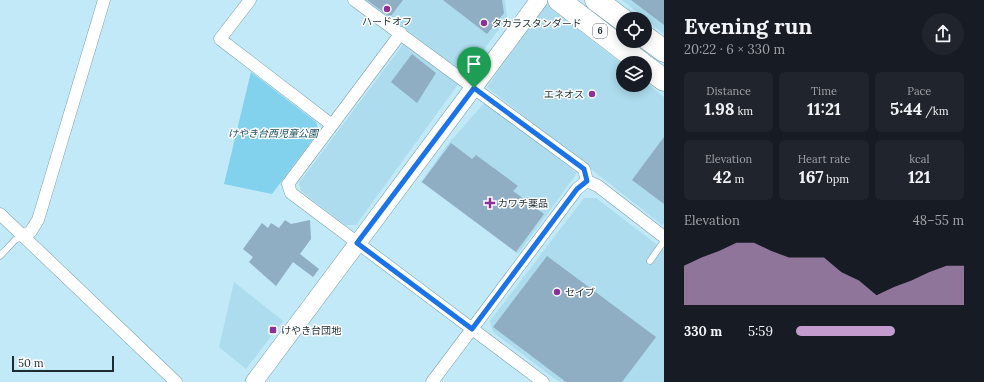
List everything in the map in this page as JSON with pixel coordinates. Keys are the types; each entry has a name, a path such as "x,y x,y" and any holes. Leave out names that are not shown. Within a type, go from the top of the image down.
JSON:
{"highway":[{"name":"6","path":"559,0 632,56"},
{"name":"6","path":"596,0 616,15"},
{"path":"652,42 664,51"},
{"path":"652,71 664,80"}],"street":[{"path":"24,236 31,231 38,220 104,0"},
{"path":"250,0 220,39 332,124"},
{"path":"354,0 401,33 584,169 587,181"},
{"path":"254,382 539,0"},
{"path":"401,33 288,184 291,193 543,382"},
{"path":"587,181 598,186 664,236"},
{"path":"432,382 577,189 587,181"},
{"path":"0,214 176,382"}],"lane":[{"path":"0,256 15,240 24,236"},
{"path":"650,261 664,241"}],"shaded area":[{"path":"364,0 505,0 507,18 466,74"},
{"path":"622,0 664,0 664,34 652,24 652,12 637,12"},
{"path":"546,3 616,59 616,92 652,92 652,88 664,97 664,223 662,225 487,87"},
{"path":"404,43 459,83 356,225 345,225 301,191 299,183"},
{"path":"486,101 577,173 518,254 421,182 448,144"},
{"path":"584,198 596,198 664,250 664,382 559,382 493,332 490,321"},
{"path":"234,282 283,321 246,369 219,347"}],"green space":[{"name":"けやき台西児童公園","path":"251,72 316,122 319,131 272,194 224,184"}],"building":[{"name":"ハードオフ","path":"367,0 403,0 390,17"},
{"name":"タカラスタンダード","path":"443,0 502,0 504,13 487,34"},
{"path":"631,0 664,0 664,25 652,16 652,12 647,12"},
{"path":"412,54 436,73 417,103 391,82"},
{"path":"664,137 664,204 632,180"},
{"name":"カワチ薬品","path":"451,143 472,159 476,155 518,186 513,191 544,214 516,252 422,182"},
{"path":"285,220 291,224 310,220 311,239 300,254 319,269 313,277 293,262 276,286 249,262 253,257 243,249 262,223 268,228 271,223 279,228"},
{"name":"セイブ","path":"547,256 656,337 622,382 566,382 493,327"}],"place":[{"name":"ハードオフ","path":"387,9"},
{"name":"タカラスタンダード","path":"484,23"},
{"name":"エネオス","path":"592,94"},
{"name":"カワチ薬品","path":"490,203"},
{"name":"セイブ","path":"557,292"},
{"name":"けやき台団地","path":"273,330"}],"route":[{"path":"474,88 584,169 587,181 577,189 472,329 357,243 474,88"}]}
